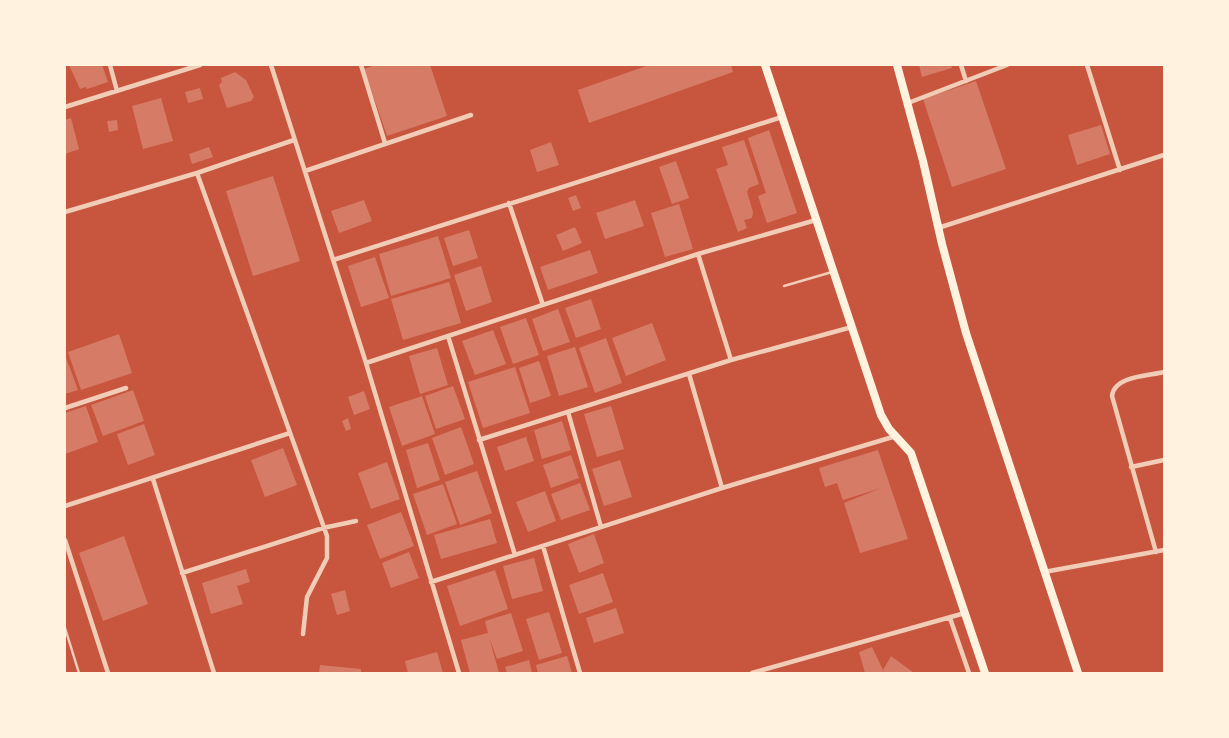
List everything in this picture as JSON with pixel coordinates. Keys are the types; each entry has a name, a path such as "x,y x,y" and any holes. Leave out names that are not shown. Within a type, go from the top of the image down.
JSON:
{"main road":[{"path":"765,65 881,415 911,453 985,673"},
{"path":"897,65 966,333 1078,673"}],"street":[{"path":"110,65 118,91"},
{"path":"65,107 200,65"},
{"path":"271,65 366,363 459,673"},
{"path":"361,65 385,143"},
{"path":"961,65 966,81"},
{"path":"908,103 1008,65"},
{"path":"1087,65 1120,170"},
{"path":"305,171 471,115"},
{"path":"333,260 782,117"},
{"path":"65,212 197,173 294,140"},
{"path":"938,228 1164,155"},
{"path":"197,173 327,536 326,558 307,596 303,634"},
{"path":"509,203 543,305"},
{"path":"366,363 698,254 816,220"},
{"path":"698,254 731,360"},
{"path":"479,440 731,360 852,327"},
{"path":"448,336 515,555"},
{"path":"1156,552 1112,400 1113,389 1122,381 1164,372"},
{"path":"689,374 722,488"},
{"path":"65,408 126,388"},
{"path":"568,412 601,527"},
{"path":"65,506 290,433"},
{"path":"431,582 722,488 896,436"},
{"path":"1131,467 1164,460"},
{"path":"153,479 214,673"},
{"path":"182,573 323,528 356,521"},
{"path":"65,540 108,673"},
{"path":"543,546 580,673"},
{"path":"1044,572 1164,550"},
{"path":"752,673 965,613"},
{"path":"950,618 970,673"}],"lane":[{"path":"784,286 834,271"},
{"path":"65,628 79,673"}],"building":[{"path":"69,65 102,65 108,82 87,89 86,87 80,89"},
{"path":"376,65 430,65 447,116 387,136 364,69"},
{"path":"649,65 731,65 733,72 589,123 578,90"},
{"path":"919,65 951,65 952,68 922,77"},
{"path":"235,72 246,80 254,97 251,101 227,108 219,85 222,82 221,78"},
{"path":"976,81 1006,169 952,187 923,99"},
{"path":"200,88 203,99 188,103 185,92"},
{"path":"161,98 173,141 143,149 132,106"},
{"path":"71,118 79,149 65,154 65,120"},
{"path":"117,120 118,130 109,132 107,121"},
{"path":"1101,125 1110,154 1077,165 1068,135"},
{"path":"769,130 797,213 767,223 758,196 766,193 748,138"},
{"path":"744,140 759,184 749,188 747,192 753,212 752,218 744,220 747,228 738,232 716,169 728,165 722,147"},
{"path":"551,142 559,165 537,172 530,150"},
{"path":"209,147 213,157 192,164 189,154"},
{"path":"676,161 689,198 672,204 659,167"},
{"path":"273,176 300,261 253,276 226,191"},
{"path":"576,195 581,208 573,211 568,198"},
{"path":"364,200 372,221 339,233 331,211"},
{"path":"635,200 644,226 605,239 596,213"},
{"path":"679,204 693,249 665,257 651,213"},
{"path":"575,227 582,243 563,251 556,235"},
{"path":"469,230 478,258 453,266 444,238"},
{"path":"438,236 451,278 391,296 379,254"},
{"path":"590,250 598,273 548,290 540,267"},
{"path":"375,257 389,298 361,307 348,266"},
{"path":"481,266 492,302 466,311 454,275"},
{"path":"449,282 461,323 403,340 391,299"},
{"path":"591,299 601,329 576,338 565,308"},
{"path":"558,309 570,342 543,351 532,319"},
{"path":"526,318 539,355 513,364 500,327"},
{"path":"652,323 666,360 626,376 612,338"},
{"path":"493,330 506,364 475,375 462,341"},
{"path":"119,334 132,373 81,390 68,352"},
{"path":"606,338 622,383 595,393 579,348"},
{"path":"575,347 588,387 559,396 547,356"},
{"path":"437,348 448,385 420,394 409,356"},
{"path":"65,355 78,390 65,394"},
{"path":"539,361 551,396 530,403 519,368"},
{"path":"515,367 530,413 483,428 468,382"},
{"path":"453,386 465,419 436,429 425,396"},
{"path":"133,390 144,421 103,436 91,405"},
{"path":"364,391 370,409 354,415 348,397"},
{"path":"422,396 435,434 402,446 389,407"},
{"path":"86,406 98,442 65,454 65,413"},
{"path":"611,406 624,449 597,457 584,414"},
{"path":"348,418 351,429 346,431 342,421"},
{"path":"562,421 571,450 542,459 534,430"},
{"path":"144,424 155,455 128,465 117,434"},
{"path":"461,427 474,464 445,475 432,438"},
{"path":"526,437 534,461 505,471 497,447"},
{"path":"428,443 440,480 417,488 406,450"},
{"path":"283,448 297,485 265,497 251,460"},
{"path":"878,450 908,539 860,553 844,503 881,488 843,500 837,483 825,487 819,468"},
{"path":"571,455 579,478 551,488 543,465"},
{"path":"620,460 632,497 604,506 592,469"},
{"path":"387,462 400,499 371,509 358,473"},
{"path":"477,471 492,513 460,525 445,482"},
{"path":"580,483 590,510 561,520 551,494"},
{"path":"443,484 457,524 427,535 413,494"},
{"path":"545,491 556,521 528,532 516,502"},
{"path":"401,512 414,546 380,559 367,525"},
{"path":"490,519 497,543 441,559 434,535"},
{"path":"594,534 604,563 579,573 568,544"},
{"path":"124,536 148,604 103,621 79,553"},
{"path":"409,552 419,578 391,588 382,563"},
{"path":"534,558 543,591 512,599 503,566"},
{"path":"246,569 250,582 237,586 243,604 211,614 202,583"},
{"path":"495,570 508,609 460,626 447,586"},
{"path":"603,573 613,602 579,614 569,585"},
{"path":"345,590 350,611 337,615 331,594"},
{"path":"616,608 624,633 594,643 586,618"},
{"path":"549,612 562,653 539,660 526,619"},
{"path":"511,613 523,651 497,659 489,637 499,673 470,673 461,640 488,633 485,621"},
{"path":"872,647 883,670 891,656 914,673 865,673 859,652"},
{"path":"437,652 443,673 408,673 405,661"},
{"path":"567,656 572,673 538,673 536,665"},
{"path":"529,660 532,673 507,673 505,667"},
{"path":"320,665 361,669 361,673 319,673"}]}
